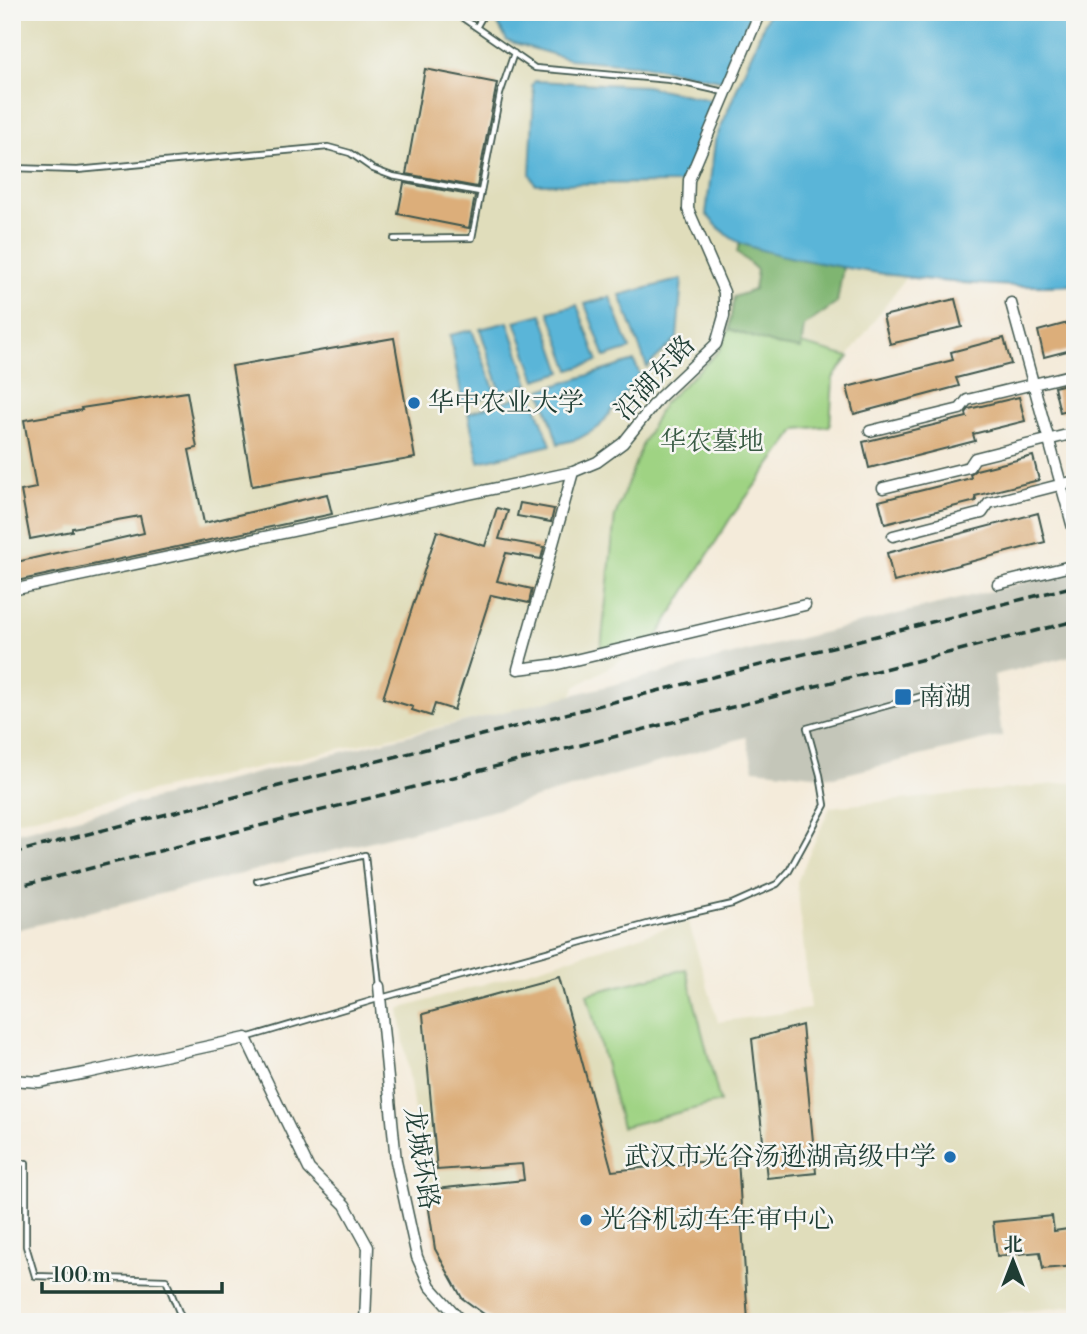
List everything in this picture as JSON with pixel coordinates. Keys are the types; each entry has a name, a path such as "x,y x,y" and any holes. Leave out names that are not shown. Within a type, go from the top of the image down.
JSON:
{"street":[{"name":"沿湖东路","path":"12,590 573,472 597,462 623,443 659,398 716,344 724,316 724,292 688,209 689,180 760,12"},
{"path":"1011,303 1075,535"},
{"path":"870,431 960,408 967,400 1075,374"},
{"path":"883,488 969,467 975,458 1075,433"},
{"path":"573,472 518,669 558,664 805,604"},
{"path":"893,536 982,513 989,503 1075,481"},
{"path":"998,584 1075,565"},
{"name":"龙城环路","path":"379,986 396,1161 417,1258 430,1286 461,1322"},
{"path":"12,1080 39,1082 246,1038 309,1169 345,1205 368,1247 365,1322"}],"lane":[{"path":"454,12 535,68 670,80 727,92"},
{"path":"477,26 485,12"},
{"path":"394,239 472,238 500,94 514,53"},
{"path":"12,168 77,170 328,147 350,153 373,169 392,176 480,192"},
{"path":"246,1038 662,920 732,904 778,884 789,871 825,804 807,728 943,690"},
{"path":"257,881 365,855 379,986"},
{"path":"12,1164 26,1163 26,1246 35,1276 166,1280 183,1322"}],"shaded area":[{"name":"华中农业大学","path":"12,12 769,12 761,35 843,267 906,277 730,519 655,640 575,687 571,697 12,822"},
{"path":"1075,570 1075,655 994,675 1002,736 834,777 754,769 746,737 488,812 12,931 12,834"},
{"path":"1075,782 1075,1306 918,1322 842,1322 842,1318 802,1322 748,1322 737,1158 426,1190 399,1009 688,921 718,1022 810,1009 797,882 830,807"}],"green space":[{"path":"740,243 793,258 843,267 837,303 804,326 801,349 776,345 729,329 734,297 754,290 757,270 737,252"},
{"name":"华农墓地","path":"729,329 776,345 801,348 801,344 849,357 833,378 830,426 797,429 730,519 655,640 600,658 615,516 643,443 663,404 720,350"},
{"path":"686,969 720,1102 622,1127 587,994"}],"water":[{"path":"495,12 751,12 725,81 641,65 569,59 507,41 493,15"},
{"path":"769,12 1075,12 1075,285 986,284 865,271 754,248 722,231 706,214 715,141"},
{"path":"535,81 646,86 719,102 682,183 535,184 530,174 534,94 532,85"},
{"path":"682,279 677,338 647,367 620,295"},
{"path":"610,297 630,349 605,357 585,304"},
{"path":"577,305 598,361 570,370 549,312"},
{"path":"542,314 562,372 536,380 515,321"},
{"path":"508,322 529,384 501,393 480,329"},
{"path":"472,330 496,394 463,404 450,335"},
{"path":"634,361 640,374 599,427 578,439 558,444 541,390"},
{"path":"531,393 551,445 479,462 468,413"}],"building":[{"path":"425,69 497,83 477,187 406,174"},
{"path":"404,183 475,196 469,228 398,214"},
{"path":"955,299 962,327 890,344 883,316"},
{"path":"1075,321 1075,349 1044,357 1038,331"},
{"path":"394,338 415,458 252,486 232,366"},
{"path":"1004,338 1011,364 956,378 959,386 854,414 847,387 953,360 951,352"},
{"path":"1075,382 1075,408 1060,412 1054,387"},
{"path":"187,392 197,448 189,450 204,523 327,494 332,514 12,582 12,563 144,533 140,516 72,528 72,531 30,539 21,491 36,488 24,420 82,410 81,408"},
{"path":"1019,397 1025,421 973,434 975,441 869,468 863,442 967,417 969,409"},
{"path":"1033,456 1039,480 975,496 976,501 885,524 879,501 971,478 970,474 976,470"},
{"path":"520,503 554,509 551,522 517,516"},
{"path":"497,508 508,511 499,539 544,547 541,559 506,553 497,581 532,589 529,603 491,595 454,710 435,704 431,716 412,710 413,707 383,698 437,531 485,546"},
{"path":"1038,513 1045,542 894,582 887,553"},
{"name":"光谷机动车年审中心","path":"559,977 612,1171 738,1158 748,1322 495,1322 462,1298 435,1249 426,1190 524,1180 522,1164 437,1170 423,1014"},
{"path":"802,1025 816,1173 767,1178 752,1039"},
{"path":"1052,1216 1054,1231 1075,1228 1075,1266 1043,1269 1040,1252 997,1256 993,1222"}],"railway":[{"path":"12,853 1075,586"},
{"path":"12,888 1075,621"}],"place":[{"name":"华中农业大学","path":"414,403"},
{"name":"南湖","path":"903,697"},
{"name":"武汉市光谷汤逊湖高级中学","path":"950,1157"},
{"name":"光谷机动车年审中心","path":"586,1220"}]}
